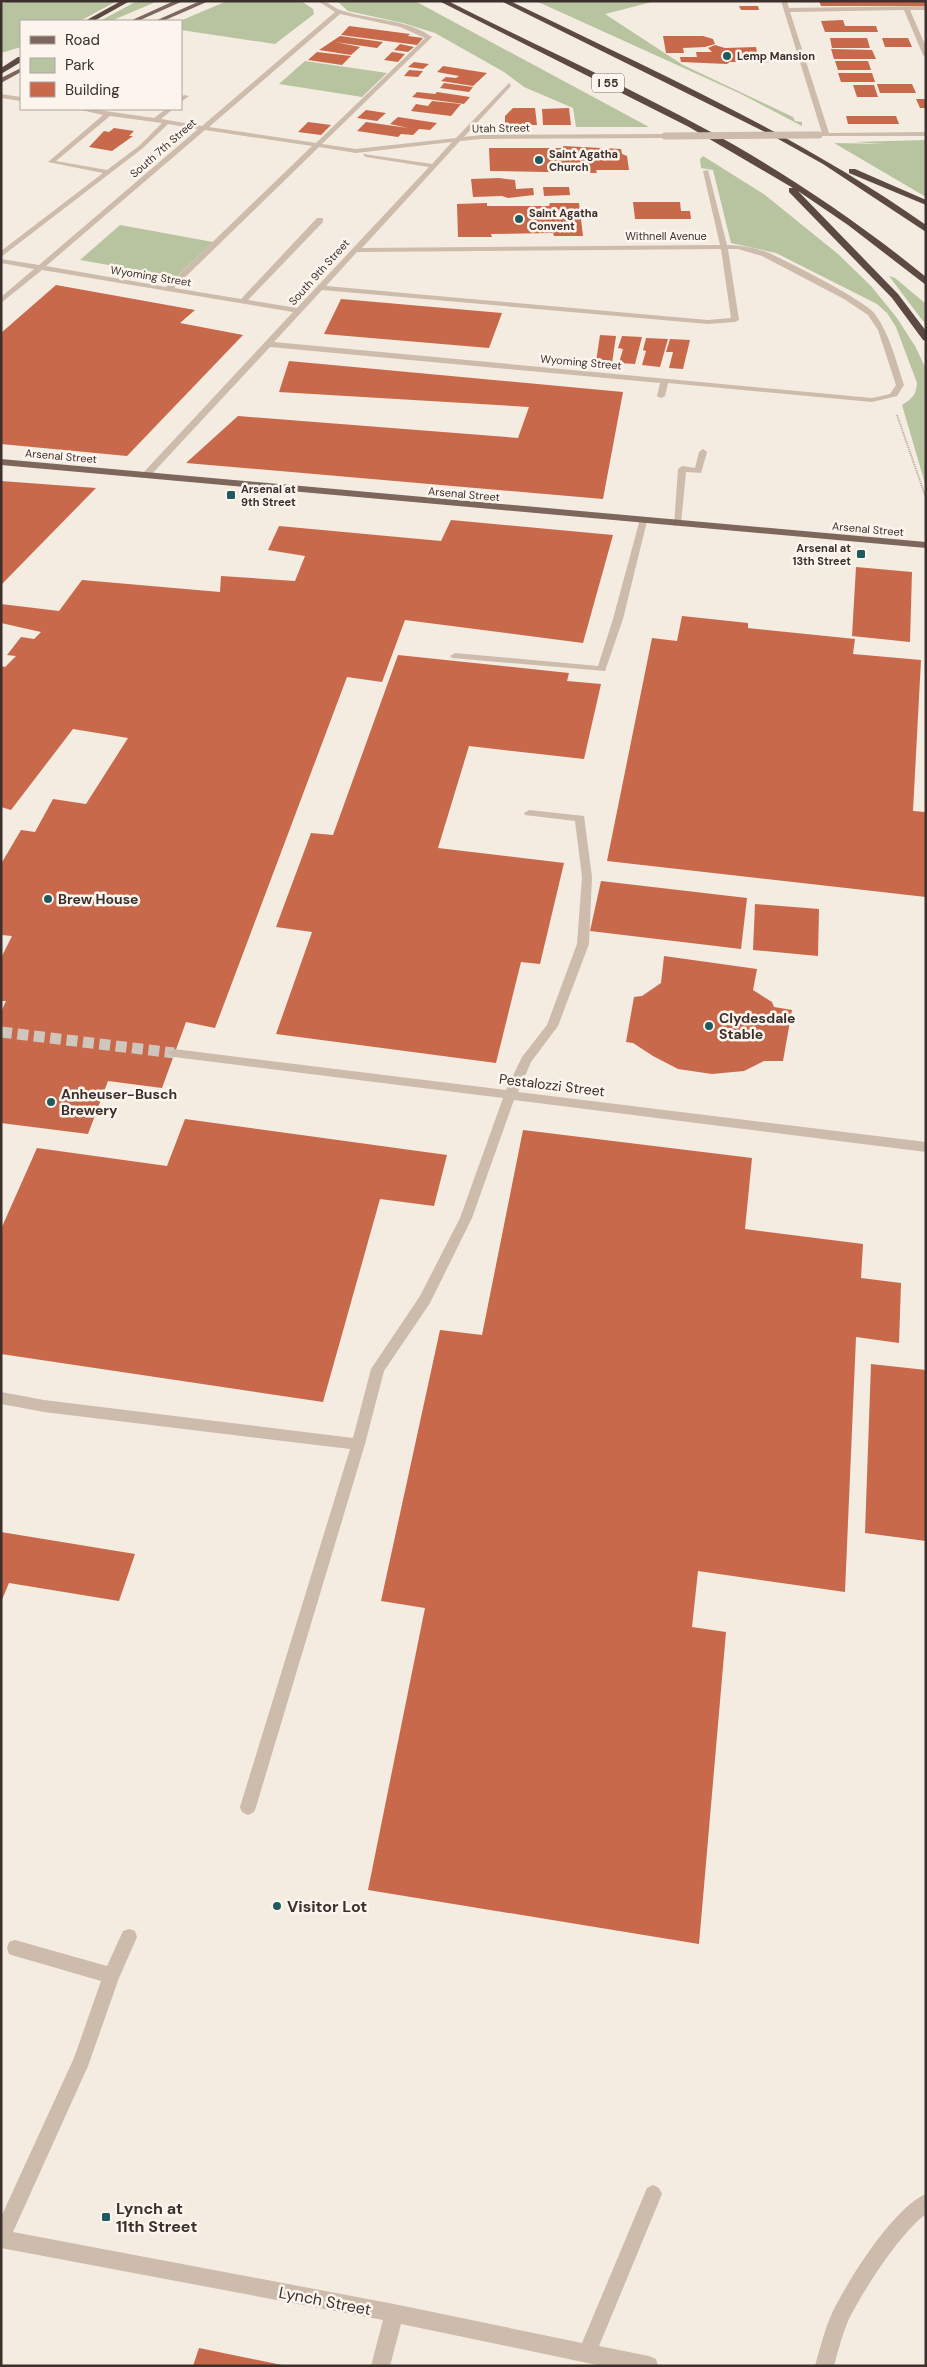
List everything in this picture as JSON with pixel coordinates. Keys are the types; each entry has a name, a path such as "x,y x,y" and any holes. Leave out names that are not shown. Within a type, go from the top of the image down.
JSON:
{"highway":[{"path":"91,20 127,1"},
{"name":"I 55","path":"442,1 684,122 771,170 830,208 886,249 926,282"},
{"name":"I 55","path":"504,1 704,97 826,162 926,229"},
{"path":"10,56 20,52"},
{"path":"1,72 20,59"},
{"path":"826,162 872,178 926,203"},
{"path":"771,170 895,296 926,338"}],"main road":[{"path":"136,20 180,1"},
{"path":"160,20 206,1"},
{"path":"1,81 20,71"},
{"path":"1,86 20,79"},
{"name":"Arsenal Street","path":"1,462 926,545"}],"street":[{"path":"167,290 430,37 402,26 339,12 321,1"},
{"path":"784,1 823,135"},
{"path":"906,8 926,55"},
{"path":"786,10 926,8"},
{"name":"South 7th Street","path":"1,301 339,12"},
{"name":"South 9th Street","path":"146,476 509,85"},
{"path":"1,96 20,99"},
{"name":"Utah Street","path":"87,110 349,150 368,150 457,139 492,137 926,134"},
{"path":"156,120 169,110"},
{"path":"109,113 50,162 109,172"},
{"path":"1,255 141,147 167,122"},
{"path":"349,150 433,166"},
{"path":"321,288 708,322 735,320 724,247 706,171"},
{"path":"242,302 320,220"},
{"name":"Withnell Avenue","path":"354,250 738,247 766,254 847,297 870,313 882,330 900,385 893,396"},
{"name":"Wyoming Street","path":"1,261 298,312"},
{"name":"Wyoming Street","path":"267,344 872,400 893,396"},
{"path":"760,379 761,390"},
{"path":"661,396 664,381"},
{"path":"677,524 682,470 698,471 703,452"},
{"path":"455,656 602,669 621,610 643,521"},
{"path":"248,1807 358,1444 378,1369 425,1299 466,1218 510,1095 526,1060 552,1026 570,982 582,944 587,887 580,818 529,813"},
{"name":"Pestalozzi Street","path":"174,1053 926,1147"},
{"path":"1,1398 44,1406 358,1444"},
{"path":"1,2239 82,2060 111,1976 129,1937"},
{"path":"15,1948 111,1976"},
{"path":"587,2353 653,2194"},
{"path":"824,2366 840,2317 877,2256 912,2214 926,2202"},
{"name":"Lynch Street","path":"1,2239 394,2314 649,2366"},
{"path":"380,2366 394,2314"}],"path":[{"path":"758,63 769,62 768,54"},
{"path":"757,55 783,55"},
{"path":"890,410 898,415 926,498"}],"green space":[{"path":"8,1 117,1 82,20 20,20 20,47 1,53 1,4"},
{"path":"137,1 158,1 113,20 102,20"},
{"path":"227,1 301,1 313,9 314,14 275,44 182,30 182,20"},
{"path":"337,1 415,1 649,127 576,127 573,108 524,87 504,72 435,33 403,23 348,11"},
{"path":"536,1 656,1 605,14 683,65 793,117 795,121 802,122 802,126 739,93"},
{"path":"305,61 387,73 362,97 279,84"},
{"path":"926,140 926,197 834,143 884,144 854,142"},
{"path":"703,156 765,195 838,254 871,286 897,318 915,346 926,369 926,487 902,405 913,396 917,383 896,327 887,313 877,304 776,253 731,243 713,170 701,168 700,159"},
{"path":"120,225 213,242 176,277 80,260"},
{"path":"889,276 895,278 926,304 926,325"}],"building":[{"path":"819,1 926,1 926,6 821,6"},
{"path":"739,6 758,6 759,10 741,10"},
{"path":"843,20 845,26 876,26 878,32 825,32 821,21"},
{"path":"349,26 410,34 408,36 423,38 417,45 341,35"},
{"path":"340,36 383,42 377,48 335,42 360,47 351,55 319,50"},
{"path":"663,36 703,36 713,39 715,44 705,47 683,48 684,53 666,53"},
{"path":"830,38 867,38 870,48 832,48"},
{"path":"882,38 908,38 912,47 885,47"},
{"path":"400,44 414,47 408,52 394,50"},
{"name":"Lemp Mansion","path":"715,45 725,48 756,47 759,62 730,62 727,64 681,62 680,57 697,57 696,52 712,52 708,48"},
{"path":"831,49 872,50 876,59 834,59"},
{"path":"317,52 351,56 342,65 308,60"},
{"path":"392,52 405,54 398,62 384,60"},
{"path":"835,61 868,61 871,70 838,70"},
{"path":"414,62 429,64 423,69 408,67"},
{"path":"443,66 487,73 473,86 441,81 446,77 456,78 459,76 437,72"},
{"path":"409,70 423,71 418,77 404,76"},
{"path":"838,73 872,73 875,82 841,82"},
{"path":"444,83 473,87 469,92 440,88"},
{"path":"877,84 912,84 916,93 880,93"},
{"path":"853,85 874,85 878,97 857,97"},
{"path":"417,92 435,94 437,92 470,97 464,104 412,97"},
{"path":"916,99 926,99 926,108 920,108"},
{"path":"432,101 461,104 451,116 411,111 416,104 428,106"},
{"path":"513,108 535,108 537,125 505,125 505,116"},
{"path":"569,108 571,125 543,125 542,109"},
{"path":"366,110 386,113 377,121 357,118"},
{"path":"846,116 896,116 899,124 848,124"},
{"path":"398,117 437,123 430,130 419,129 413,135 401,134 398,137 357,131 366,122 408,128 390,124"},
{"path":"308,122 331,125 321,135 298,132"},
{"path":"114,128 134,131 129,136 133,136 112,151 89,147 104,131 109,132"},
{"path":"563,146 621,149 622,154 627,156 629,170 596,170 597,173 490,171 489,148 563,148"},
{"path":"499,178 515,180 516,189 533,188 534,195 508,198 502,196 473,197 471,179"},
{"path":"543,187 569,187 570,195 544,196"},
{"path":"633,202 680,202 681,211 690,211 691,219 635,219"},
{"path":"487,203 487,206 549,206 550,203 579,203 583,236 554,236 553,233 491,234 492,237 458,237 457,204"},
{"path":"56,285 195,310 180,323 243,335 127,456 1,444 1,333"},
{"path":"341,299 502,313 489,348 324,334"},
{"path":"600,335 616,336 612,363 596,362"},
{"path":"622,336 642,337 635,364 619,363 623,349 618,348"},
{"path":"646,338 668,339 660,367 642,365 646,351 643,350"},
{"path":"670,339 690,340 683,369 669,368 673,352 666,352"},
{"path":"289,361 623,392 603,499 186,463 238,416 518,438 529,407 279,392"},
{"path":"1,481 96,488 1,585"},
{"path":"451,520 613,535 583,643 405,620 382,682 347,677 215,1028 186,1022 162,1088 108,1081 88,1134 1,1123 1,1012 6,1001 1,1001 1,958 12,936 1,935 1,864 21,830 35,832 53,799 86,804 128,738 73,729 11,810 1,807 1,666 5,667 16,656 7,655 21,637 34,639 41,632 1,623 1,604 59,611 82,580 220,592 221,576 295,581 305,556 268,550 279,526 441,541"},
{"path":"856,567 912,572 910,642 852,636"},
{"path":"682,616 748,623 748,628 855,639 853,654 921,660 913,811 926,812 926,897 607,861 652,638 677,641"},
{"path":"398,655 569,673 567,681 601,684 584,759 469,746 438,848 564,863 540,964 521,962 496,1063 276,1034 312,932 276,927 311,833 333,835"},
{"path":"601,881 747,898 741,949 590,931"},
{"path":"755,904 819,909 818,956 753,950"},
{"name":"Clydesdale Stable","path":"664,956 757,969 753,990 772,1002 774,1007 792,1010 783,1061 764,1061 744,1071 712,1074 678,1069 633,1043 626,1042 634,997 642,996 661,983"},
{"path":"185,1119 447,1155 434,1206 380,1199 323,1402 1,1354 1,1229 37,1148 167,1166"},
{"path":"523,1130 752,1158 745,1229 863,1244 861,1278 901,1283 899,1343 856,1337 845,1592 698,1571 692,1627 726,1632 699,1944 368,1890 425,1608 381,1601 440,1330 482,1335"},
{"path":"871,1364 926,1370 926,1541 865,1533"},
{"path":"1,1532 135,1554 119,1601 9,1583 1,1602"},
{"path":"199,2348 282,2365 282,2366 193,2366"}],"tunnel":[{"path":"1,1032 174,1053"}],"place":[{"name":"Lemp Mansion","path":"727,56"},
{"name":"Saint Agatha Church","path":"539,160"},
{"name":"Saint Agatha Convent","path":"519,219"},
{"name":"Arsenal at 9th Street","path":"231,495"},
{"name":"Arsenal at 13th Street","path":"861,554"},
{"name":"Brew House","path":"48,899"},
{"name":"Clydesdale Stable","path":"709,1026"},
{"name":"Anheuser-Busch Brewery","path":"51,1102"},
{"name":"Visitor Lot","path":"277,1906"},
{"name":"Lynch at 11th Street","path":"106,2217"}]}
